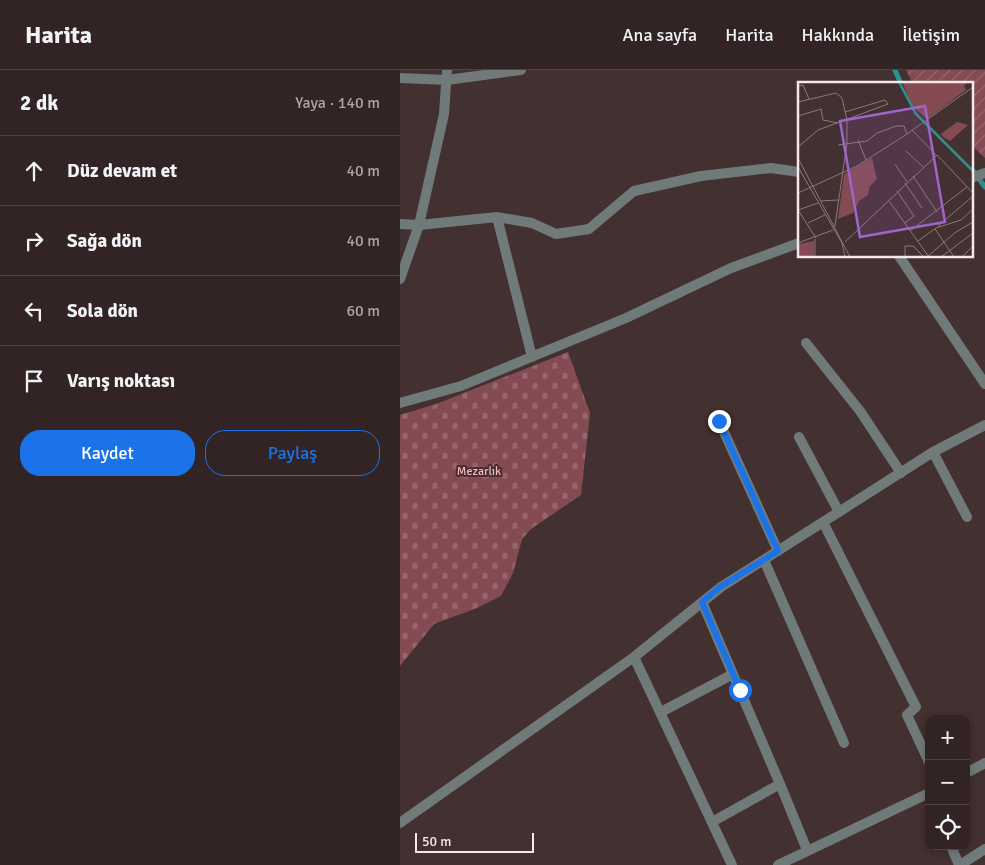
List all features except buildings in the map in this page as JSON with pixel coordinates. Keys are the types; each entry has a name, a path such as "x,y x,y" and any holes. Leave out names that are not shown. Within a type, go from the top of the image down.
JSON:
{"street":[{"path":"400,78 521,70"},
{"path":"400,279 419,225 444,114 447,75"},
{"path":"400,224 419,225 497,217 532,223 556,234 589,229 634,191 701,176 771,168 798,172"},
{"path":"972,178 985,173"},
{"path":"497,217 532,357"},
{"path":"400,403 461,386 626,318 731,268 798,243"},
{"path":"901,258 985,384"},
{"path":"806,343 860,410 901,473"},
{"path":"719,421 778,551"},
{"path":"400,823 634,656 720,587 933,452 985,425"},
{"path":"799,437 839,512"},
{"path":"933,452 967,517"},
{"path":"823,522 916,706 906,715 928,760"},
{"path":"764,560 844,743"},
{"path":"702,602 807,850"},
{"path":"634,656 732,865"},
{"path":"661,712 733,674"},
{"path":"970,771 985,763"},
{"path":"712,822 780,784"},
{"path":"778,865 925,796"},
{"path":"953,850 960,865 985,849"}],"green space":[{"path":"906,70 985,70 985,158 972,146 972,82 912,82"},
{"name":"Mezarlık","path":"568,352 590,413 581,495 531,529 522,539 513,573 501,596 477,608 434,624 400,666 400,415 436,404"}],"waterway":[{"path":"895,70 900,82"},
{"path":"972,169 985,187"}],"route":[{"path":"719,421 778,551 720,587 702,602 740,690"}]}
